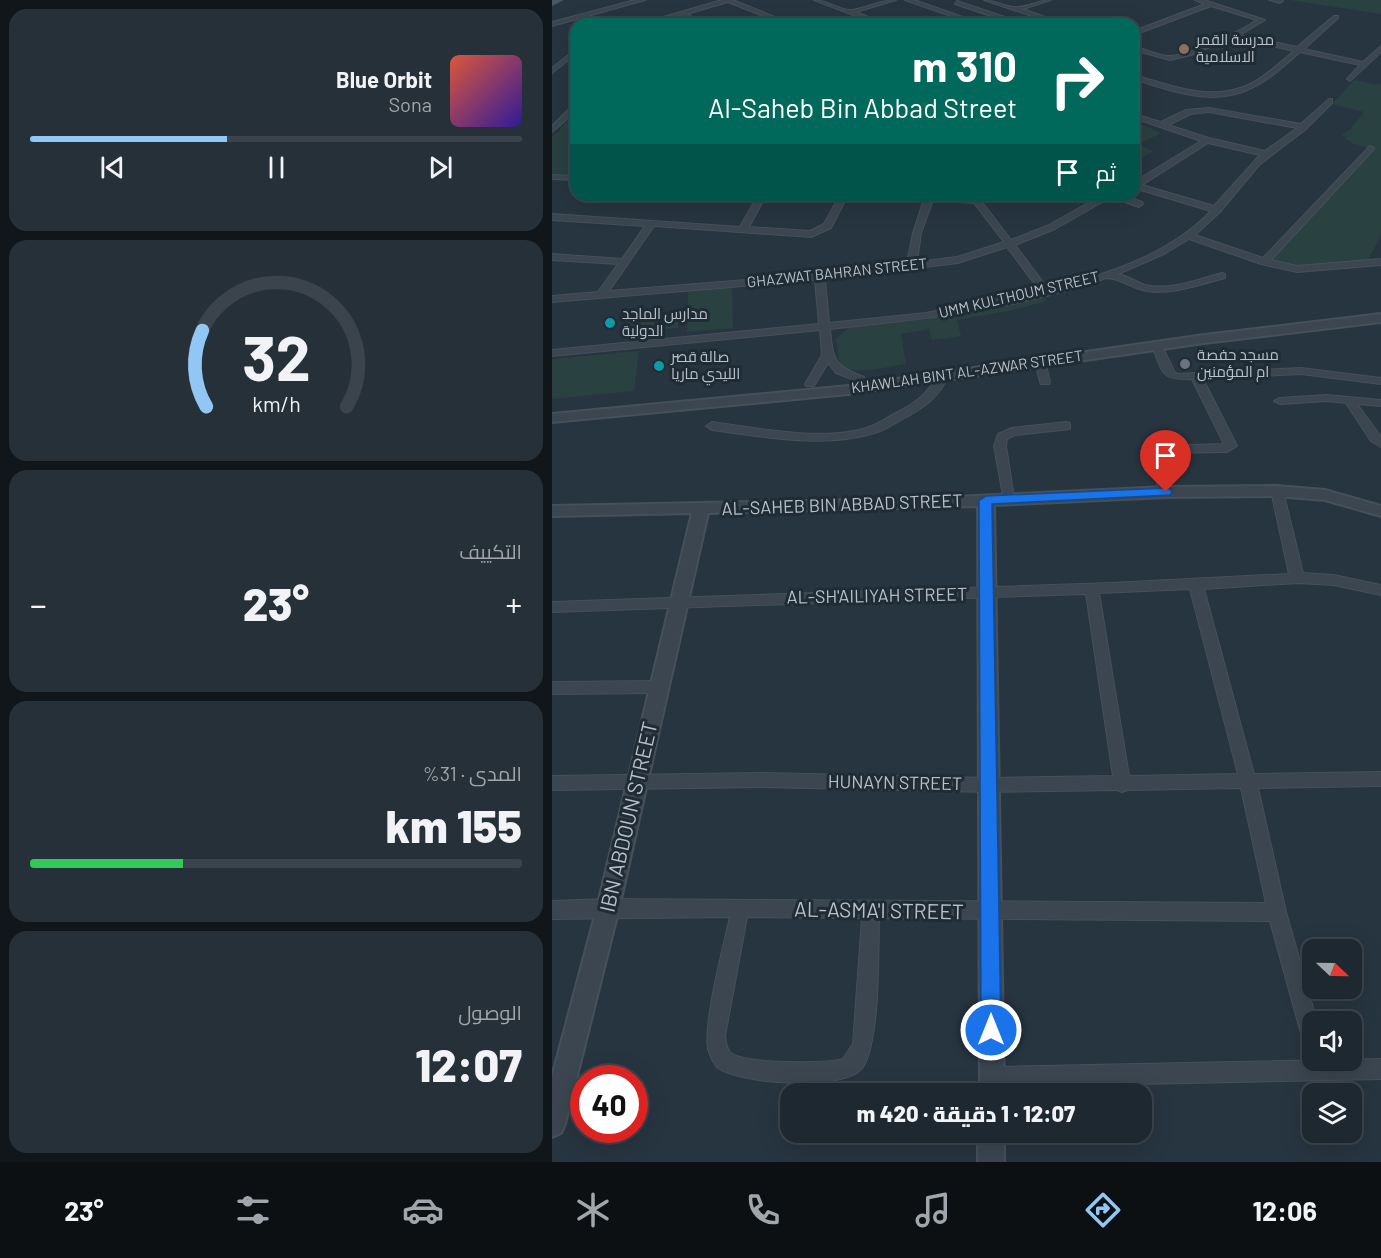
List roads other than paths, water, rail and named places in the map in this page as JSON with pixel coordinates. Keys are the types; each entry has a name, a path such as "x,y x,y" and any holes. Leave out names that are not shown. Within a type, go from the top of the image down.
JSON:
{"main road":[{"path":"552,2 558,0"}],"street":[{"path":"573,18 637,0"},
{"path":"663,18 731,1 744,0"},
{"path":"817,0 866,18"},
{"path":"823,0 872,18"},
{"path":"854,11 893,0"},
{"path":"908,0 962,18"},
{"path":"934,9 966,0"},
{"path":"987,0 1044,18"},
{"path":"1018,9 1048,0"},
{"path":"1140,50 1162,57 1176,57 1232,35 1262,20 1198,0"},
{"path":"1272,0 1280,2"},
{"path":"731,1 774,18"},
{"path":"957,3 1003,18"},
{"path":"1140,31 1210,4"},
{"path":"681,13 691,18"},
{"path":"1140,78 1191,93 1232,92 1251,86 1336,17"},
{"path":"552,24 570,19"},
{"path":"1232,35 1364,64"},
{"path":"1350,79 1381,48"},
{"path":"552,71 555,64 570,55"},
{"path":"555,64 570,65"},
{"name":"UMM KULTHOUM STREET","path":"552,353 825,327 953,312 1104,275 1161,252 1188,236 1216,210 1250,169 1303,126 1329,100"},
{"path":"1162,125 1189,112 1209,110 1303,126"},
{"path":"552,130 570,114"},
{"path":"1140,118 1207,140 1266,154"},
{"path":"1140,182 1207,140"},
{"path":"1264,262 1370,148"},
{"path":"552,177 570,178"},
{"path":"1140,187 1216,210"},
{"path":"743,230 759,201"},
{"path":"552,217 802,234 817,232 828,226 841,201"},
{"path":"911,267 917,233 927,201"},
{"path":"977,201 1046,291"},
{"name":"GHAZWAT BAHRAN STREET","path":"552,299 820,277 958,260 1011,244 1052,227 1098,201"},
{"path":"1130,201 1139,204"},
{"path":"602,294 650,225"},
{"path":"1188,236 1264,262 1304,269 1381,262"},
{"path":"552,257 623,262"},
{"path":"1104,275 1118,276 1140,286 1157,288 1222,276"},
{"path":"810,384 827,355 820,277"},
{"name":"KHAWLAH BINT AL-AZWAR STREET","path":"552,409 573,412 839,391 1040,361 1065,354 1254,324 1381,310"},
{"name":"KHAWLAH BINT AL-AZWAR STREET","path":"552,418 573,412 1065,354 1157,346 1381,318"},
{"path":"1157,346 1171,375 1196,376 1301,370 1381,381"},
{"path":"827,355 840,371 860,379"},
{"path":"1040,361 1046,382"},
{"path":"712,426 802,435 845,435 867,432 931,396 941,383 943,376"},
{"path":"1166,492 1154,454 1157,449 1227,448 1231,446 1196,376"},
{"path":"1280,401 1318,398 1381,403"},
{"path":"1349,400 1375,438 1381,443"},
{"path":"1008,498 1000,446 1002,437 1012,432 1066,426"},
{"path":"1277,490 1297,578"},
{"name":"AL-SAHEB BIN ABBAD STREET","path":"552,511 986,501 1008,498 1166,492 1277,490 1325,495 1381,511"},
{"path":"986,501 992,1083"},
{"name":"IBN ABDOUN STREET","path":"552,1124 608,908 701,509"},
{"name":"AL-SH'AILIYAH STREET","path":"552,607 680,601 1092,590 1297,578 1334,580 1381,590"},
{"path":"1196,585 1248,781 1277,912 1305,1011"},
{"path":"1092,590 1122,785"},
{"path":"552,688 660,687"},
{"name":"HUNAYN STREET","path":"552,783 762,780 988,785 1122,785 1381,779"},
{"name":"AL-ASMA'I STREET","path":"552,910 608,908 1277,912"},
{"path":"740,910 715,1036 717,1050 724,1060 738,1068 824,1073 849,1067 859,1055 863,1044 871,909"},
{"path":"1027,1083 1302,1067"},
{"path":"1362,1068 1381,1069"},
{"path":"991,1162 992,1143"}],"place":[{"name":"مدرسة القمر الاسلامية","path":"1184,49"},
{"name":"مدارس الماجد الدولية","path":"610,323"},
{"name":"مسجد حفصة ام المؤمنين","path":"1185,364"},
{"name":"صالة قصر الليدي ماريا","path":"659,366"}]}
